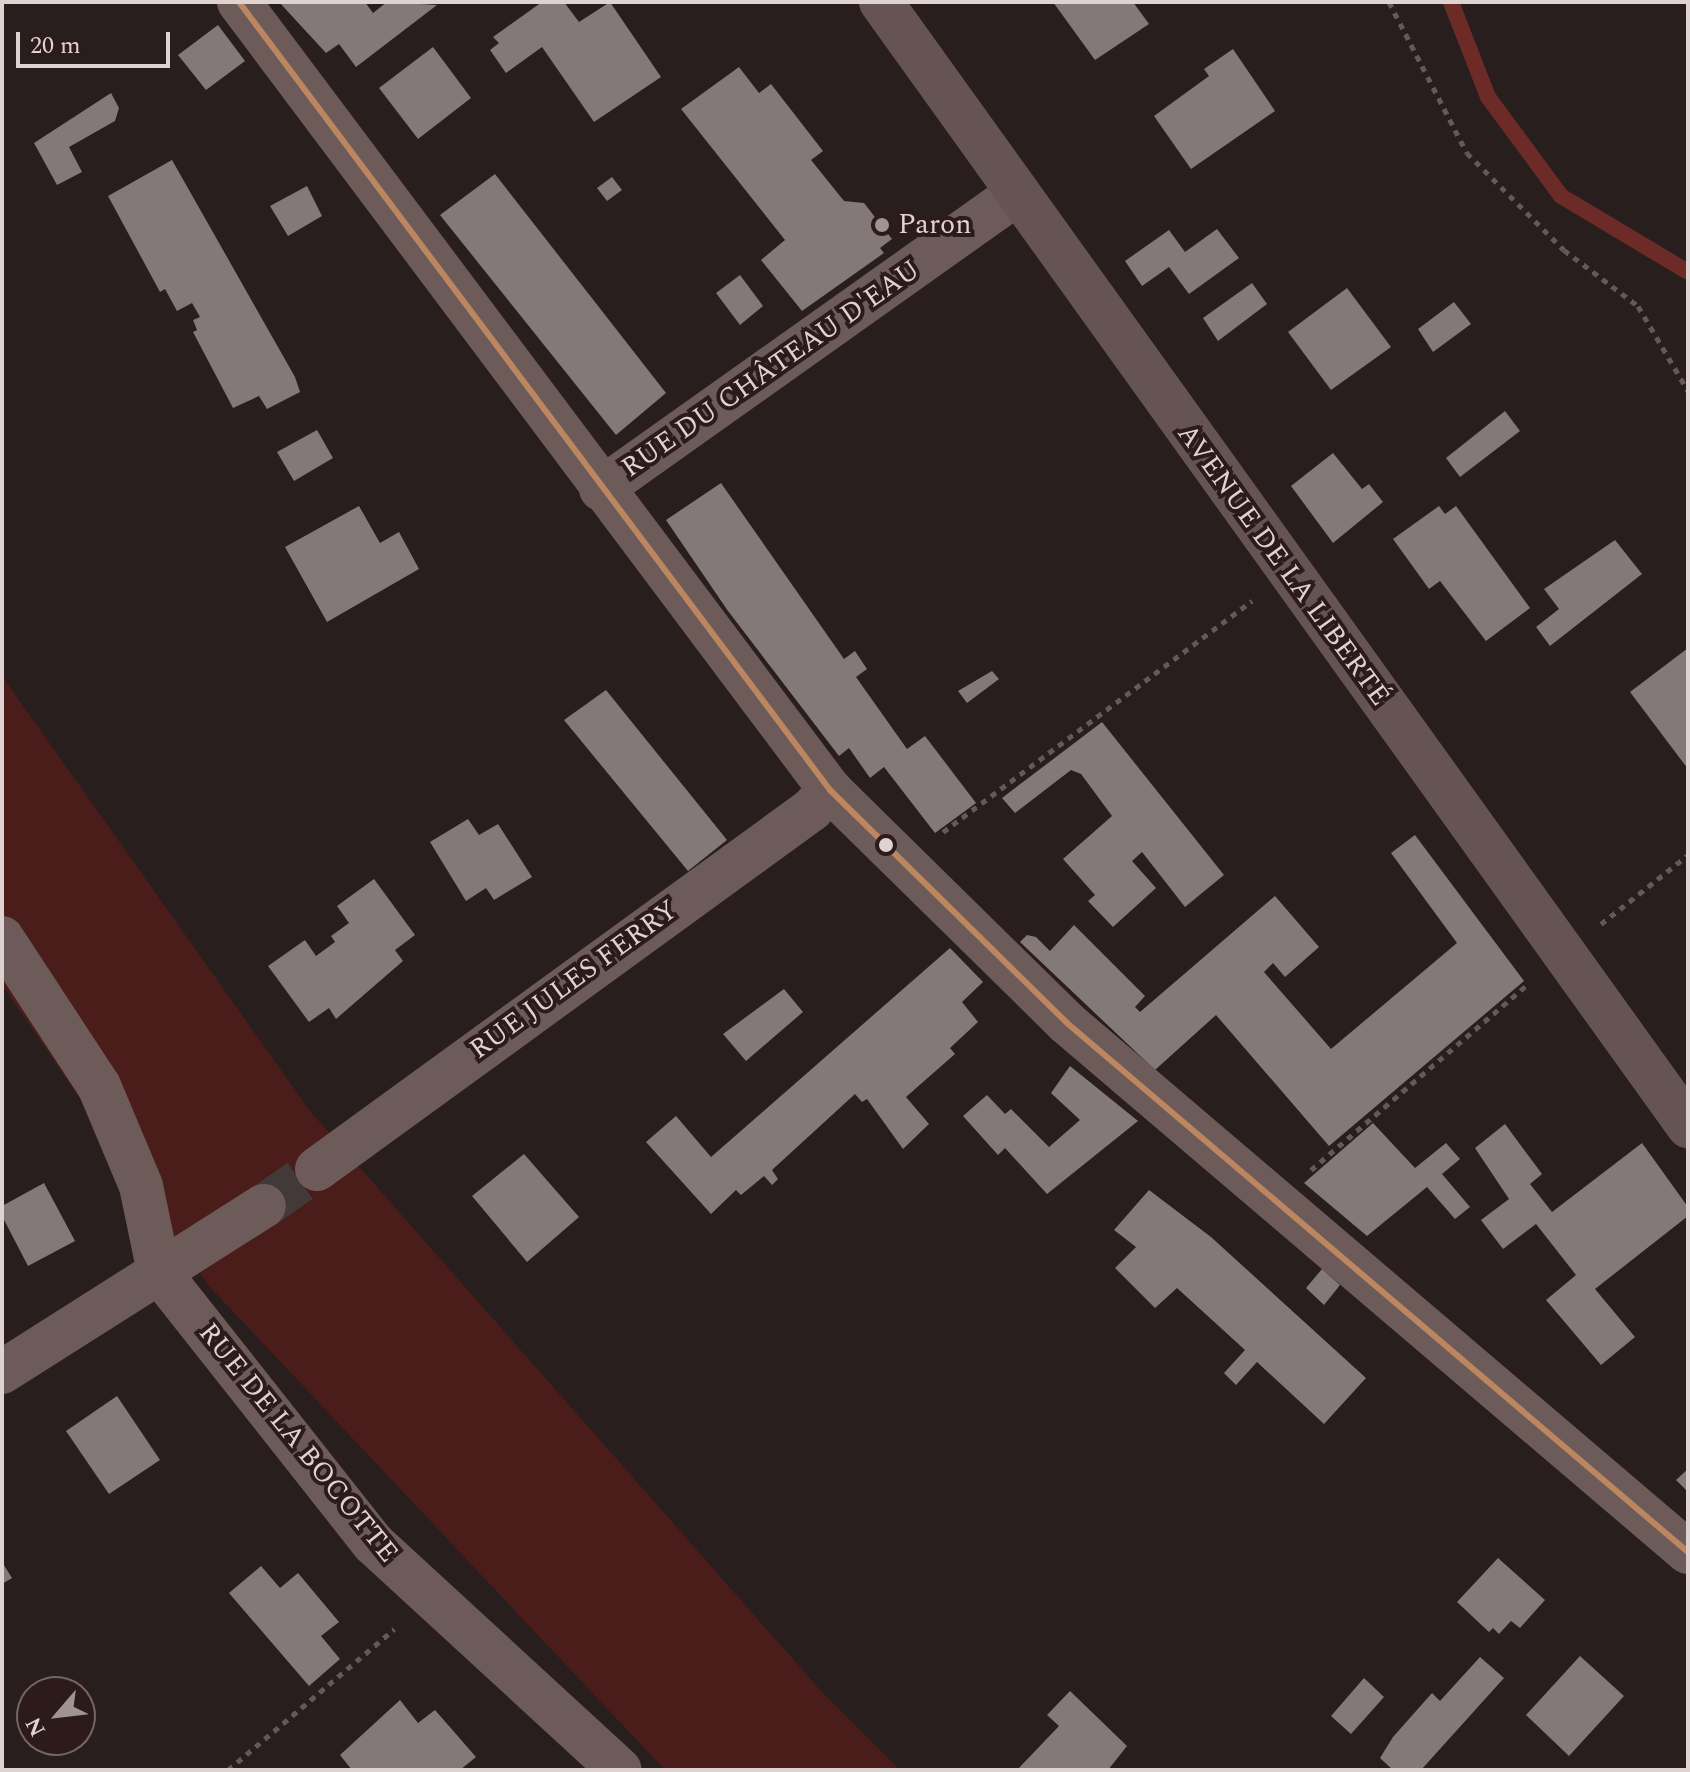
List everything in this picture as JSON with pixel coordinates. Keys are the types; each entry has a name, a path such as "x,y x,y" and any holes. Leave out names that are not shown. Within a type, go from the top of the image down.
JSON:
{"main road":[{"name":"AVENUE DE LA LIBERTÉ","path":"881,2 1288,574 1688,1126"}],"street":[{"path":"239,2 601,489 830,790 1067,1023 1688,1552"},
{"name":"RUE DU CHÂTEAU D'EAU","path":"601,489 1018,193"},
{"name":"RUE JULES FERRY","path":"317,1169 811,810 830,790"},
{"path":"2,938 99,1086 141,1186 159,1272"},
{"path":"2,1372 264,1206"},
{"name":"RUE DE LA BOCOTTE","path":"159,1272 373,1543 620,1770"}],"path":[{"path":"1389,2 1467,153 1564,250 1638,306 1688,391"},
{"path":"901,863 1288,574"},
{"path":"1274,1202 1564,953 1688,855"},
{"path":"228,1770 431,1597"}],"shaded area":[{"path":"2,676 310,1111 822,1692 900,1770 665,1770 208,1285 2,985"}],"building":[{"path":"279,2 365,2 373,13 387,2 437,5 356,67 339,44 326,53"},
{"path":"542,2 564,2 579,22 610,2 661,77 594,122 542,47 506,73 490,50 499,43 493,37"},
{"path":"1053,2 1133,2 1149,24 1095,60"},
{"path":"218,25 245,61 206,90 178,55"},
{"path":"433,47 471,98 418,139 379,88"},
{"path":"1233,49 1275,111 1191,169 1154,116 1209,76 1204,69"},
{"path":"739,67 759,93 771,84 823,151 811,160 844,201 864,203 892,239 880,248 884,253 802,311 761,260 785,240 681,109"},
{"path":"111,93 119,108 115,121 69,147 82,172 57,185 34,143"},
{"path":"172,160 295,377 300,392 267,409 259,396 233,408 193,332 197,330 193,320 200,317 192,303 177,311 165,289 160,292 108,196"},
{"path":"495,174 666,393 616,435 440,215"},
{"path":"612,177 622,190 607,201 597,188"},
{"path":"307,186 322,216 288,236 270,206"},
{"path":"1217,229 1239,258 1189,294 1169,267 1142,286 1125,261 1169,230 1185,252"},
{"path":"740,275 763,306 740,325 716,293"},
{"path":"1252,283 1267,304 1218,341 1203,318"},
{"path":"1347,288 1391,347 1331,390 1288,332"},
{"path":"1454,302 1471,324 1433,352 1418,329"},
{"path":"1505,411 1520,431 1460,477 1446,458"},
{"path":"317,430 333,458 294,481 277,452"},
{"path":"1333,453 1362,489 1369,484 1383,502 1333,543 1291,486"},
{"path":"721,483 844,659 855,651 867,669 856,677 907,749 925,736 976,803 935,833 884,767 870,778 849,748 839,756 728,611 666,520"},
{"path":"359,506 380,543 399,532 419,569 327,622 285,547"},
{"path":"1439,506 1445,514 1456,506 1530,608 1486,641 1440,581 1429,589 1393,539"},
{"path":"1615,540 1642,574 1550,646 1536,627 1559,609 1544,589"},
{"path":"1688,648 1688,769 1630,692"},
{"path":"992,671 999,679 967,703 958,691"},
{"path":"606,690 727,840 688,871 564,720"},
{"path":"1102,722 1224,875 1185,907 1142,852 1132,861 1156,888 1113,927 1088,901 1095,895 1063,859 1112,816 1081,774 1071,770 1015,813 1002,798"},
{"path":"468,819 479,835 498,824 532,877 494,900 486,888 466,901 430,842"},
{"path":"1415,835 1524,981 1329,1146 1216,1015 1155,1070 1020,942 1027,935 1036,937 1050,951 1074,925 1145,996 1135,1007 1140,1012 1275,896 1319,947 1285,977 1273,963 1264,972 1331,1049 1457,943 1391,853"},
{"path":"374,879 415,935 395,950 403,961 336,1019 329,1008 309,1022 268,966 305,940 316,956 335,942 331,936 349,923 337,906"},
{"path":"950,948 983,982 962,1002 978,1022 950,1048 955,1054 906,1097 929,1124 903,1149 867,1099 862,1102 855,1094 772,1170 778,1179 772,1185 764,1176 741,1195 736,1190 711,1214 646,1142 676,1116 711,1157"},
{"path":"784,989 803,1012 746,1061 723,1034"},
{"path":"1070,1066 1138,1121 1047,1194 1005,1148 998,1155 963,1116 987,1095 1005,1114 1011,1109 1049,1147 1080,1120 1051,1093"},
{"path":"1373,1123 1415,1168 1446,1143 1460,1159 1442,1174 1470,1207 1455,1219 1427,1187 1367,1236 1304,1183"},
{"path":"1505,1124 1542,1174 1530,1184 1552,1212 1642,1143 1688,1207 1688,1216 1595,1289 1635,1337 1601,1365 1546,1300 1576,1275 1536,1224 1503,1249 1481,1220 1509,1199 1475,1148"},
{"path":"524,1154 579,1217 527,1262 472,1196"},
{"path":"44,1183 75,1241 28,1266 2,1216 2,1206"},
{"path":"1149,1190 1211,1237 1366,1378 1324,1424 1257,1362 1236,1385 1224,1373 1245,1350 1177,1288 1155,1308 1115,1268 1136,1247 1114,1230"},
{"path":"1322,1269 1340,1285 1324,1305 1306,1288"},
{"path":"117,1396 160,1460 109,1494 66,1431"},
{"path":"1688,1469 1688,1492 1676,1480"},
{"path":"1498,1558 1545,1600 1520,1628 1511,1621 1499,1634 1493,1628 1489,1632 1457,1602"},
{"path":"2,1562 12,1578 2,1584"},
{"path":"261,1566 280,1588 298,1573 339,1622 321,1636 340,1659 309,1686 229,1593"},
{"path":"1580,1656 1624,1696 1569,1756 1526,1715"},
{"path":"1480,1657 1504,1678 1421,1770 1393,1770 1380,1758 1393,1737 1432,1693 1440,1701"},
{"path":"1364,1678 1384,1697 1351,1734 1331,1716"},
{"path":"1070,1691 1127,1746 1108,1770 1017,1770 1059,1726 1047,1715"},
{"path":"400,1700 418,1723 435,1710 476,1757 460,1770 352,1770 340,1755"}],"waterway":[{"path":"1451,2 1488,97 1561,196 1688,272"}],"tunnel":[{"path":"264,1206 317,1169"}],"transit line":[{"path":"239,2 830,790 1067,1023 1688,1552"}],"place":[{"name":"Paron","path":"882,225"}]}
